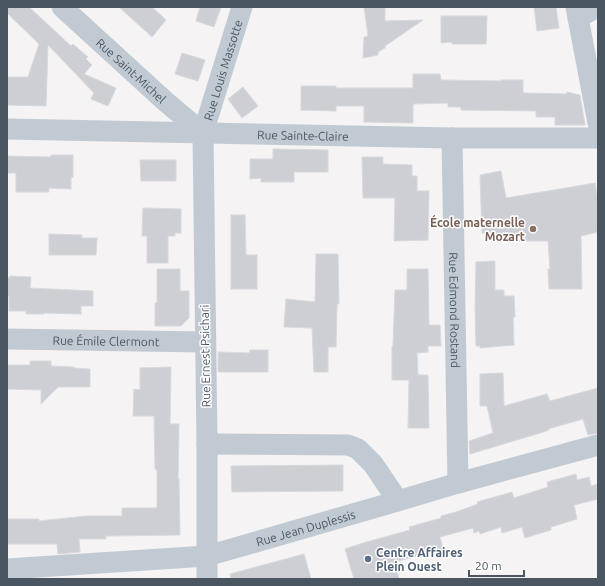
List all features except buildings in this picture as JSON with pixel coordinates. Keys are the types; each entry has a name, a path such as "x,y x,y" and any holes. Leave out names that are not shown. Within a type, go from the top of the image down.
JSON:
{"street":[{"name":"Rue Saint-Michel","path":"62,7 202,134"},
{"name":"Rue Louis Massotte","path":"202,134 242,7"},
{"path":"597,7 577,12 598,123"},
{"name":"Rue Sainte-Claire","path":"7,129 452,138 598,138"},
{"name":"Rue Ernest Psichari","path":"202,134 207,444 206,579"},
{"name":"Rue Edmond Rostand","path":"452,138 458,483"},
{"name":"Rue Émile Clermont","path":"7,339 205,342"},
{"path":"207,444 348,445 358,449 373,464 398,501"},
{"name":"Rue Jean Duplessis","path":"7,569 207,556 458,483 598,445"}],"place":[{"name":"École maternelle Mozart","path":"533,229"},
{"name":"Centre Affaires Plein Ouest","path":"368,559"}]}
